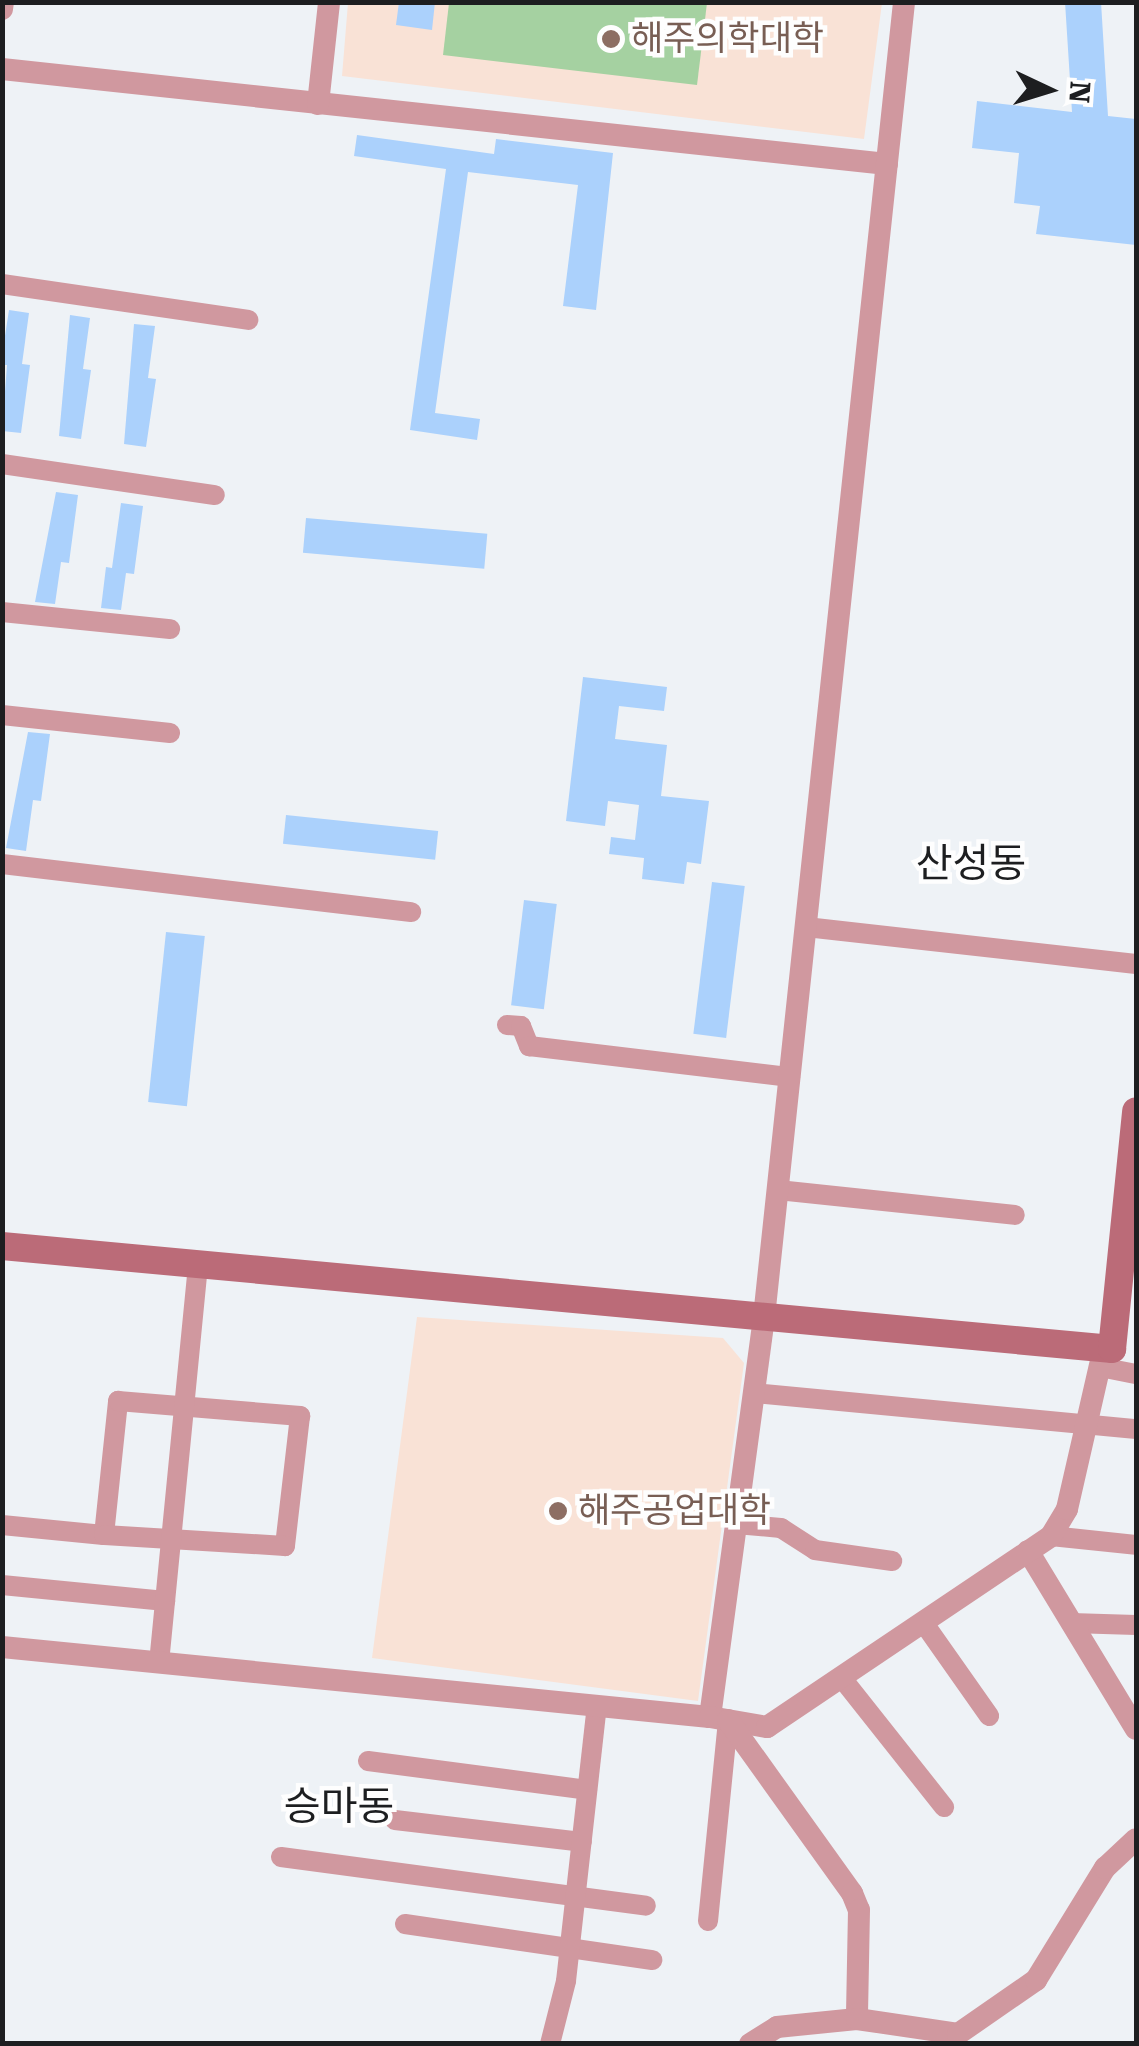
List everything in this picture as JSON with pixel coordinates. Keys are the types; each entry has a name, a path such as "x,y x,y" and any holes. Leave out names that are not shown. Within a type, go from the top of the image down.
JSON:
{"main road":[{"path":"2,1246 764,1316 1102,1357 1112,1348 1133,1174 1136,1111"}],"street":[{"path":"318,104 330,2"},
{"path":"708,1921 719,1719 736,1524 778,1190 904,2"},
{"path":"2,69 887,164"},
{"path":"2,284 248,320"},
{"path":"2,464 215,495"},
{"path":"2,612 170,629"},
{"path":"2,714 170,732"},
{"path":"2,864 411,912"},
{"path":"806,927 1136,964"},
{"path":"507,1025 521,1026 529,1046 790,1077"},
{"path":"778,1190 1015,1214"},
{"path":"159,1662 198,1264"},
{"path":"2,1647 597,1706 768,1727 1051,1536 1068,1509 1102,1357 1136,1374"},
{"path":"754,1393 1136,1429"},
{"path":"2,1525 104,1535 285,1546 300,1416 118,1402 104,1535"},
{"path":"736,1524 781,1528 815,1550 892,1562"},
{"path":"1051,1536 1136,1545"},
{"path":"1028,1551 1136,1729"},
{"path":"2,1585 165,1601"},
{"path":"923,1622 988,1716"},
{"path":"1071,1623 1136,1624"},
{"path":"841,1677 944,1807"},
{"path":"550,2044 570,1948 597,1706"},
{"path":"719,1719 852,1893 859,1910 857,2019"},
{"path":"368,1761 588,1790"},
{"path":"394,1820 582,1842"},
{"path":"750,2044 857,2019 955,2039 1036,1980 1106,1868 1136,1840"},
{"path":"280,1856 646,1906"},
{"path":"405,1924 652,1960"}],"shaded area":[{"name":"해주의학대학","path":"348,3 882,3 864,139 342,76"},
{"name":"해주공업대학","path":"417,1317 723,1338 744,1363 698,1701 372,1658"}],"green space":[{"path":"449,3 707,3 697,85 443,55"}],"building":[{"path":"399,2 435,2 432,30 396,25"},
{"path":"1065,2 1101,2 1108,116 1136,119 1136,245 1036,234 1040,206 1014,203 1019,153 972,148 977,101 1072,112"},
{"path":"357,135 494,154 496,139 613,153 596,310 563,306 578,185 468,172 435,413 480,419 477,440 410,430 446,169 354,156"},
{"path":"9,310 29,313 22,364 30,365 21,433 2,431 7,365 2,365 2,355"},
{"path":"70,315 90,318 83,369 91,370 81,439 59,436"},
{"path":"134,324 155,326 148,378 156,379 146,447 124,444"},
{"path":"56,492 78,495 69,563 61,562 55,604 35,602"},
{"path":"121,503 143,506 134,574 126,573 121,610 101,608 106,567 112,568"},
{"path":"306,518 487,534 484,569 303,553"},
{"path":"583,677 667,687 664,711 619,706 615,739 667,745 661,796 709,801 701,864 687,862 684,884 642,879 644,858 609,854 611,837 635,840 639,805 608,801 605,826 566,821"},
{"path":"28,732 50,734 41,801 33,800 26,851 6,848"},
{"path":"286,815 438,831 435,860 283,844"},
{"path":"712,882 745,886 726,1038 693,1034"},
{"path":"524,900 557,904 544,1009 511,1005"},
{"path":"166,932 205,936 187,1106 148,1102"}],"place":[{"name":"해주의학대학","path":"611,39"},
{"name":"해주공업대학","path":"558,1511"}],"district":[{"name":"산성동","path":"971,864"},
{"name":"승마동","path":"339,1807"}]}
